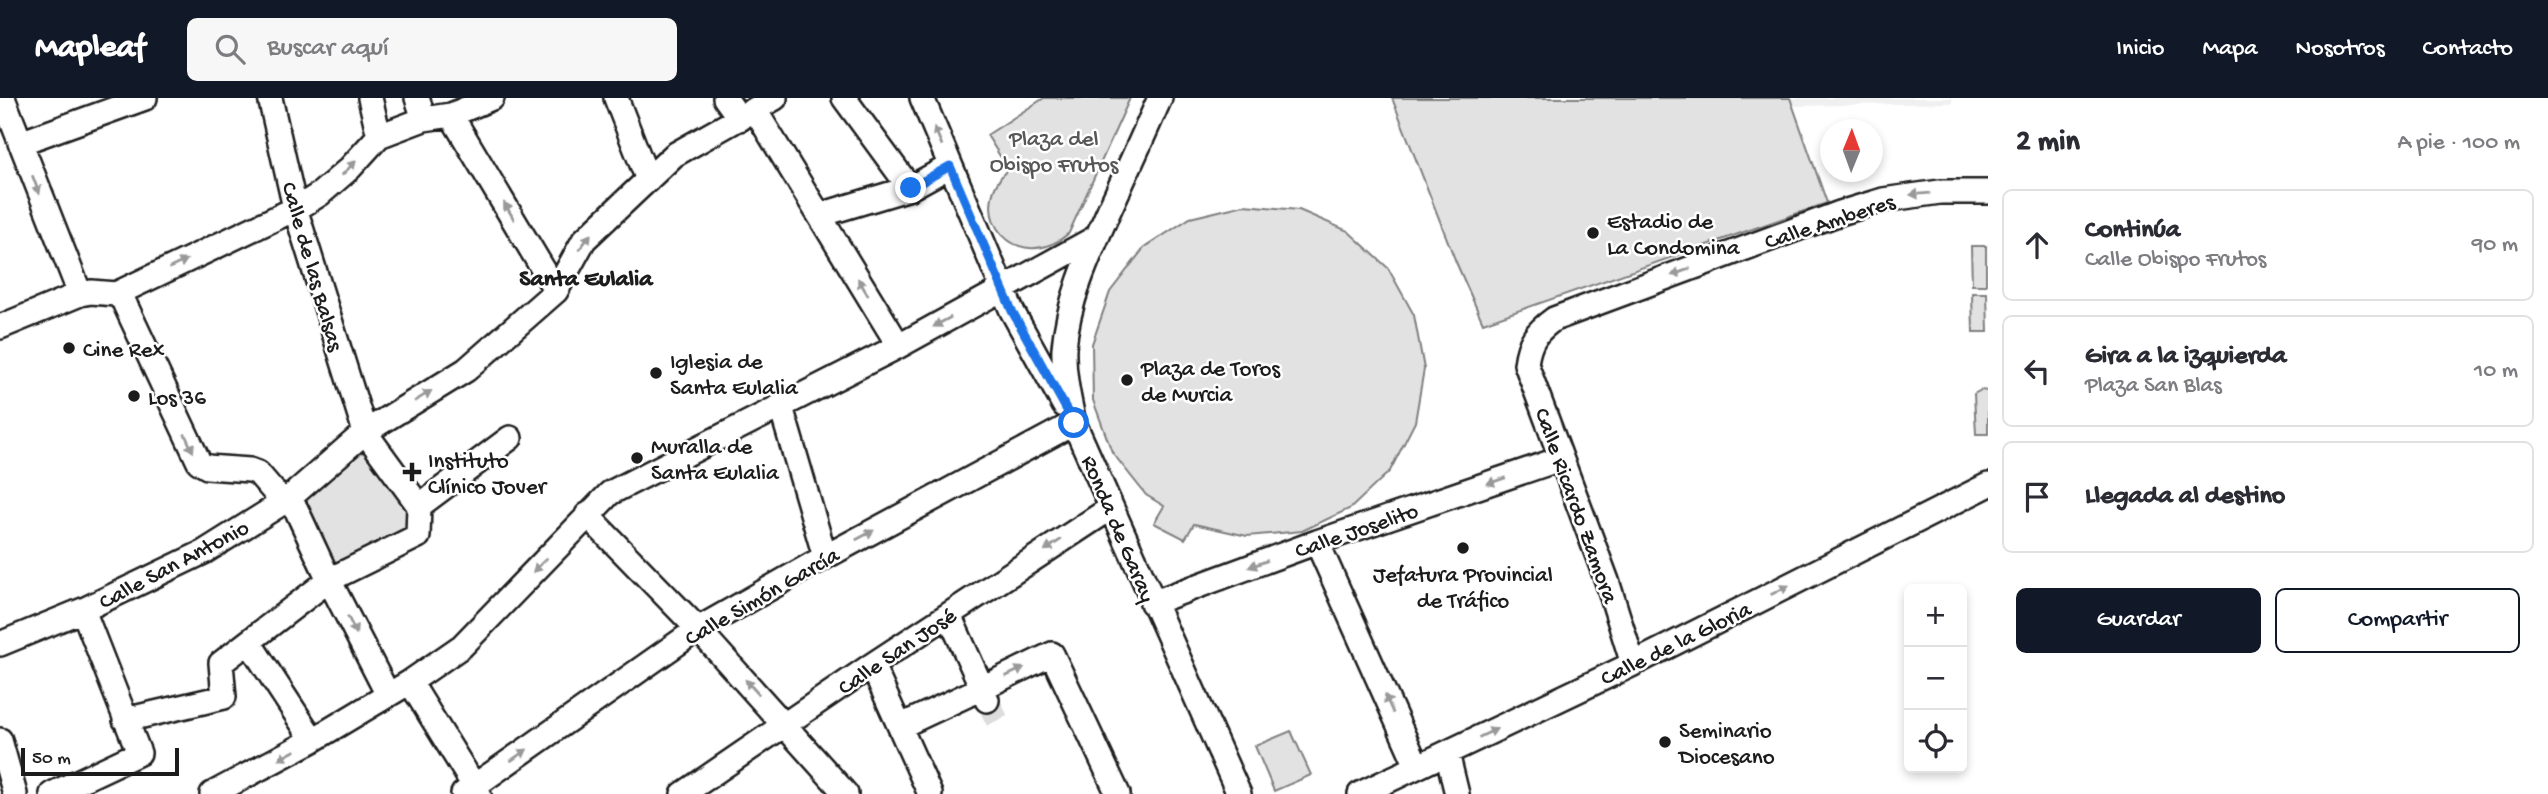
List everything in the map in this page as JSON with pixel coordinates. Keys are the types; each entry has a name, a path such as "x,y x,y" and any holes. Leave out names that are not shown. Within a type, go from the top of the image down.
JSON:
{"street":[{"path":"3,98 80,293"},
{"path":"20,143 145,98"},
{"name":"Calle de las Balsas","path":"270,98 295,208 365,432 419,506"},
{"path":"370,98 379,136"},
{"path":"116,294 301,206 320,194 350,168 379,136 421,109 450,115 492,98"},
{"path":"616,98 648,180"},
{"path":"725,98 756,109 899,346"},
{"path":"844,98 911,188"},
{"path":"922,98 1002,289 1074,423"},
{"name":"Ronda de Garay","path":"1160,98 1097,237 1076,293 1066,335 1066,385 1074,423 1239,794"},
{"path":"556,291 583,240 674,155 756,109"},
{"path":"450,115 556,291"},
{"path":"820,215 911,188 950,166"},
{"name":"Calle Amberes","path":"1528,347 1536,332 1554,318 1840,213 1908,195 1988,192"},
{"path":"228,791 410,682 462,646 610,493 899,346 1097,237"},
{"name":"Calle San Antonio","path":"0,644 83,610 204,552 287,500 365,432 466,369 556,291"},
{"path":"0,327 80,293 104,292 116,294 123,300 200,462 207,467 258,473 276,494 296,509 388,695"},
{"name":"Calle Ricardo Zamora","path":"1528,347 1526,364 1607,581 1633,664"},
{"path":"781,407 825,557"},
{"name":"Calle Simón García","path":"472,792 698,629 825,557 1074,423"},
{"path":"125,720 224,697 221,663 329,580 418,536 419,506 510,438"},
{"name":"Calle Joselito","path":"1152,603 1317,542 1560,458"},
{"name":"Calle de la Gloria","path":"1360,794 1633,664 1988,485"},
{"name":"Calle San José","path":"683,794 872,665 1111,508"},
{"path":"587,515 698,629 846,794"},
{"path":"1317,542 1417,766"},
{"path":"52,794 139,753 83,610"},
{"path":"949,615 985,694"},
{"path":"248,642 313,740"},
{"path":"901,726 985,694 1052,654 1118,794"},
{"path":"872,665 930,794"},
{"path":"410,682 472,792"},
{"path":"0,740 8,782"},
{"path":"1447,753 1457,794"}],"shaded area":[{"path":"1790,98 1952,98 1952,103 1794,106"}],"green space":[{"name":"Plaza del Obispo Frutos","path":"1044,98 1130,98 1069,233 1050,245 1032,248 1016,244 1002,235 994,222 991,205 995,187 1008,169 987,135"},
{"name":"Estadio de La Condomina","path":"1392,98 1790,98 1827,203 1483,323 1456,262"},
{"name":"Plaza de Toros de Murcia","path":"1244,205 1299,210 1348,231 1388,268 1414,315 1424,369 1415,422 1390,471 1351,508 1302,531 1247,536 1194,524 1185,539 1154,523 1164,506 1146,495 1112,452 1093,400 1092,344 1110,292 1144,248 1190,218"},
{"path":"1971,246 1986,246 1986,285 1972,285"},
{"path":"1972,293 1987,293 1988,332 1973,332"},
{"path":"1981,390 1988,391 1988,434 1976,434 1974,394"},
{"path":"365,432 419,506 418,536 329,580 296,509"},
{"path":"1291,731 1311,775 1274,791 1255,746"}],"tunnel":[{"path":"987,700 1001,728"}],"place":[{"name":"Estadio de La Condomina","path":"1593,233"},
{"name":"Cine Rex","path":"69,348"},
{"name":"Iglesia de Santa Eulalia","path":"656,373"},
{"name":"Plaza de Toros de Murcia","path":"1127,380"},
{"name":"Los 36","path":"134,396"},
{"name":"Muralla de Santa Eulalia","path":"637,458"},
{"name":"Instituto Clínico Jover","path":"412,472"},
{"name":"Jefatura Provincial de Tráfico","path":"1463,548"},
{"name":"Seminario Diocesano","path":"1665,742"}],"district":[{"name":"Santa Eulalia","path":"586,277"}],"route":[{"path":"911,188 950,166 1012,311 1074,423"}]}
